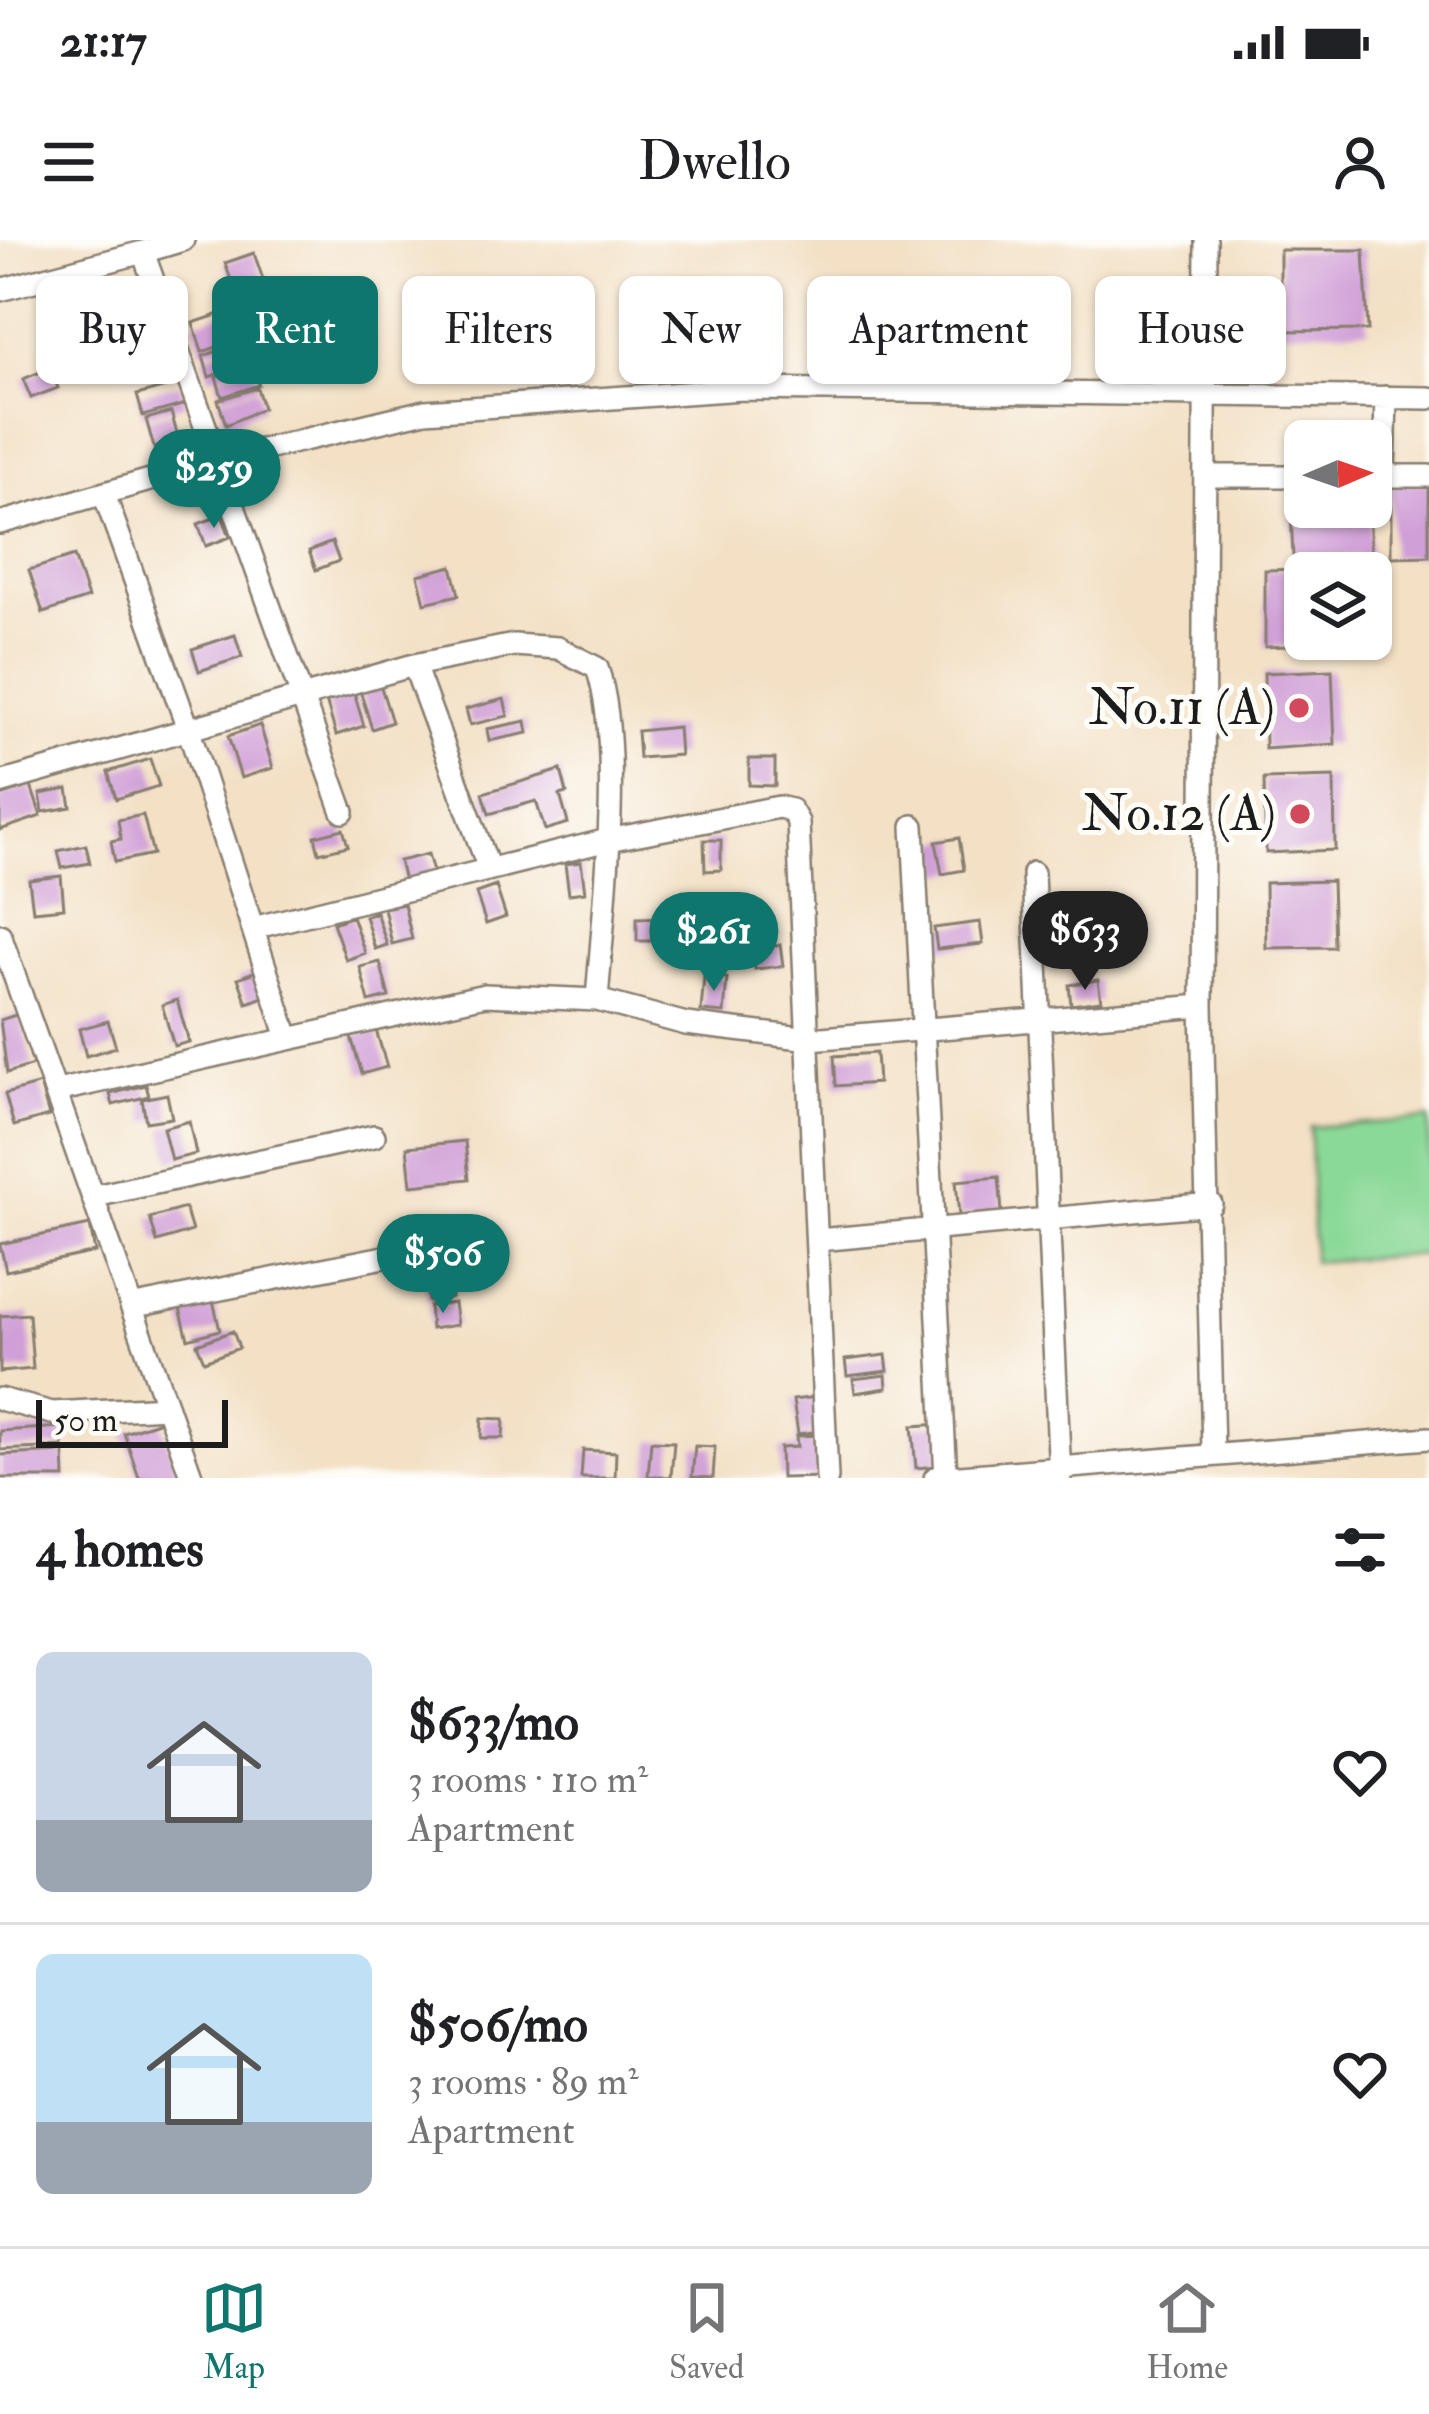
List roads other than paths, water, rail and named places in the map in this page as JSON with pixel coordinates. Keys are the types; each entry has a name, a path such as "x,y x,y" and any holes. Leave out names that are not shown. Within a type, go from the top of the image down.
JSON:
{"street":[{"path":"0,290 183,240"},
{"path":"1206,240 1202,1006 1211,1204 1213,1452"},
{"path":"143,252 344,812"},
{"path":"0,523 220,460 425,411 698,391 1429,398"},
{"path":"1384,420 1386,397"},
{"path":"1205,476 1284,476"},
{"path":"1392,476 1429,476"},
{"path":"104,494 189,731 288,1038"},
{"path":"0,783 414,665 534,644 558,648 597,668 605,692 608,840 597,1000"},
{"path":"414,665 489,869"},
{"path":"253,928 608,840 779,807 791,810 798,822 810,1039 827,1478"},
{"path":"913,826 946,1478"},
{"path":"1034,873 1036,1018 1060,1472"},
{"path":"0,935 192,1478"},
{"path":"57,1091 473,996 597,1000 686,1024 810,1039 1202,1006"},
{"path":"95,1196 374,1136"},
{"path":"818,1240 1211,1204"},
{"path":"134,1306 394,1255"},
{"path":"0,1399 52,1413 167,1407"},
{"path":"934,1478 1180,1467 1213,1452 1429,1438"}],"place":[{"name":"No.11 (A)","path":"1299,708"},
{"name":"No.12 (A)","path":"1300,814"}]}
